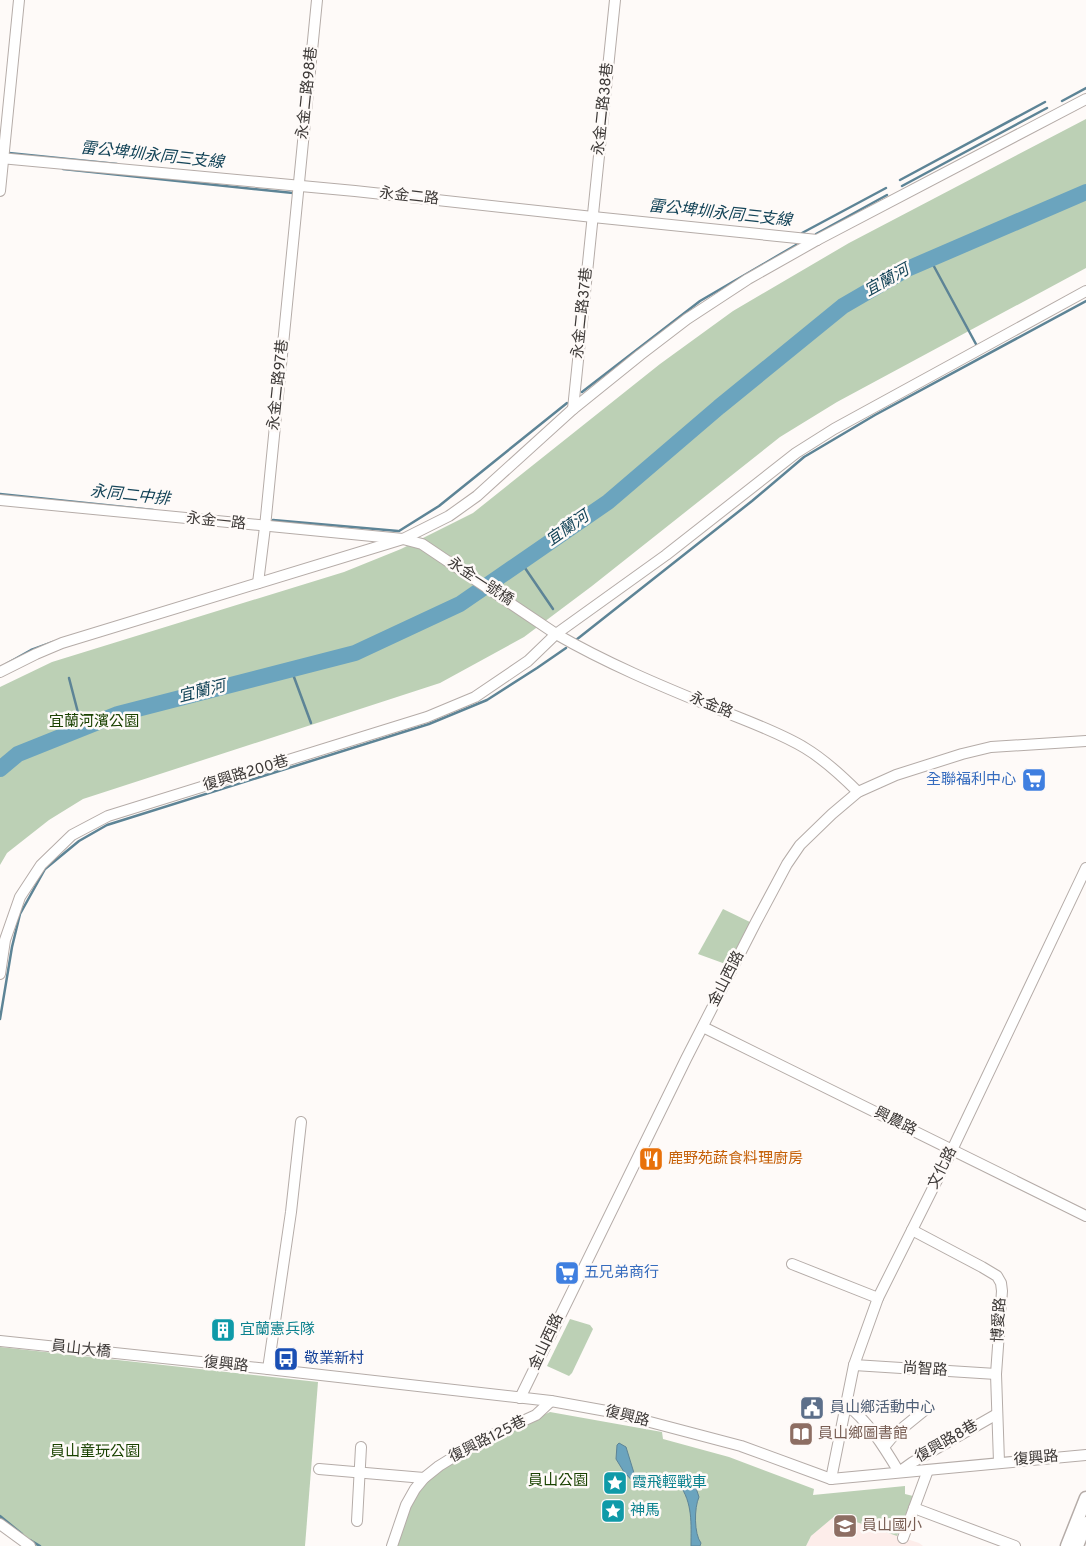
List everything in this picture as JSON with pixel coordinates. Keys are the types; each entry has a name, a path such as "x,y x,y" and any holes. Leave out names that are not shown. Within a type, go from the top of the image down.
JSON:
{"main road":[{"path":"1067,1546 1086,1498"},
{"path":"1077,1546 1086,1523"}],"street":[{"path":"0,191 19,0"},
{"name":"永金二路98巷","path":"299,186 317,0"},
{"name":"永金二路38巷","path":"593,218 615,0"},
{"path":"0,672 36,654 62,644 403,539 449,516 477,496 573,409 640,355 687,319 748,279 817,240 1086,99"},
{"name":"永金二路","path":"2,159 355,191 593,218 817,240"},
{"name":"永金二路97巷","path":"258,583 299,186"},
{"name":"永金二路37巷","path":"573,409 593,218"},
{"name":"復興路200巷","path":"0,974 6,940 20,897 41,865 72,836 108,816 427,717 475,697 528,661 556,634 666,555 796,453 859,415 1086,291"},
{"name":"永金一路","path":"0,500 403,539 422,544"},
{"name":"永金一號橋","path":"422,544 538,620 556,634"},
{"name":"永金路","path":"556,634 647,679 750,722 805,748 840,774 858,792"},
{"name":"金山西路","path":"520,1398 610,1212 756,922 787,864 800,845 858,792 896,774 962,754 990,748 1086,742"},
{"name":"文化路","path":"831,1479 854,1365 878,1298 952,1150 1086,868"},
{"name":"興農路","path":"703,1027 1086,1216"},
{"path":"268,1369 291,1212 301,1122"},
{"name":"博愛路","path":"912,1230 982,1266 997,1276 1001,1283 996,1374 999,1462"},
{"path":"792,1264 878,1298"},
{"name":"員山大橋","path":"0,1341 161,1358"},
{"name":"復興路","path":"161,1358 520,1398 612,1412 741,1446 831,1479 1086,1455"},
{"name":"尚智路","path":"854,1365 996,1374"},
{"name":"復興路125巷","path":"392,1546 406,1505 424,1478 439,1466 480,1440 536,1415 551,1402"},
{"path":"846,1403 855,1410 884,1447 899,1472"},
{"path":"884,1447 894,1435 926,1410"},
{"name":"復興路8巷","path":"899,1472 997,1414"},
{"path":"357,1521 361,1447"},
{"path":"318,1469 424,1478"},
{"path":"903,1538 928,1470"},
{"path":"914,1508 1016,1546"},
{"path":"0,1524 30,1546"}],"shaded area":[{"name":"員山國小","path":"836,1515 923,1546 806,1546 811,1536"}],"green space":[{"name":"宜蘭河濱公園","path":"1086,119 1086,268 837,402 780,437 592,586 524,637 440,683 83,799 49,820 7,853 0,865 0,687 52,662 344,572 401,549 473,513 660,364 733,311 849,243"},
{"path":"723,909 752,923 731,966 698,954"},
{"path":"570,1319 590,1325 593,1329 569,1376 547,1366"},
{"name":"員山童玩公園","path":"0,1347 318,1382 305,1546 36,1546 32,1544 0,1522"},
{"name":"員山公園","path":"550,1412 662,1432 663,1439 729,1457 814,1489 813,1495 905,1486 905,1494 913,1496 897,1536 836,1515 811,1536 806,1546 396,1546 408,1508 427,1479 487,1441"}],"water":[{"path":"619,1443 626,1447 634,1473 643,1484 642,1487 639,1488 624,1472 616,1459 617,1445"},
{"path":"673,1476 694,1476 698,1482 696,1488 699,1497 696,1508 696,1521 700,1546 691,1546 689,1506 684,1491 679,1484 672,1483"}],"waterway":[{"path":"1062,101 1086,88"},
{"name":"雷公埤圳永同三支線","path":"900,180 1045,102"},
{"path":"902,186 1047,108"},
{"name":"雷公埤圳永同三支線","path":"9,153 117,164"},
{"path":"63,169 293,193"},
{"name":"雷公埤圳永同三支線","path":"802,233 886,188"},
{"name":"宜蘭河","path":"0,769 18,754 118,714 355,653 460,604 608,502 719,407 843,306 905,270 1086,192"},
{"path":"816,234 887,195"},
{"path":"582,392 700,301 796,245"},
{"path":"930,259 977,346"},
{"path":"576,640 752,501 804,457 875,415 1086,301"},
{"path":"399,531 439,506 567,403"},
{"name":"永同二中排","path":"0,494 153,510"},
{"name":"永同二中排","path":"273,520 398,531"},
{"path":"525,568 553,609"},
{"path":"6,664 31,650 53,642"},
{"path":"0,1019 12,947 20,914 45,869 79,841 107,825 429,724 487,700 566,648"},
{"path":"291,669 311,723"},
{"path":"69,678 82,728"},
{"path":"0,1516 22,1534"},
{"path":"30,1540 40,1546"}],"place":[{"name":"全聯福利中心","path":"1034,780"},
{"name":"鹿野苑蔬食料理廚房","path":"651,1159"},
{"name":"五兄弟商行","path":"567,1273"},
{"name":"宜蘭憲兵隊","path":"223,1330"},
{"name":"敬業新村","path":"286,1359"},
{"name":"員山鄉活動中心","path":"812,1408"},
{"name":"員山鄉圖書館","path":"801,1434"},
{"name":"霞飛輕戰車","path":"615,1483"},
{"name":"神馬","path":"613,1511"},
{"name":"員山國小","path":"845,1526"}]}
